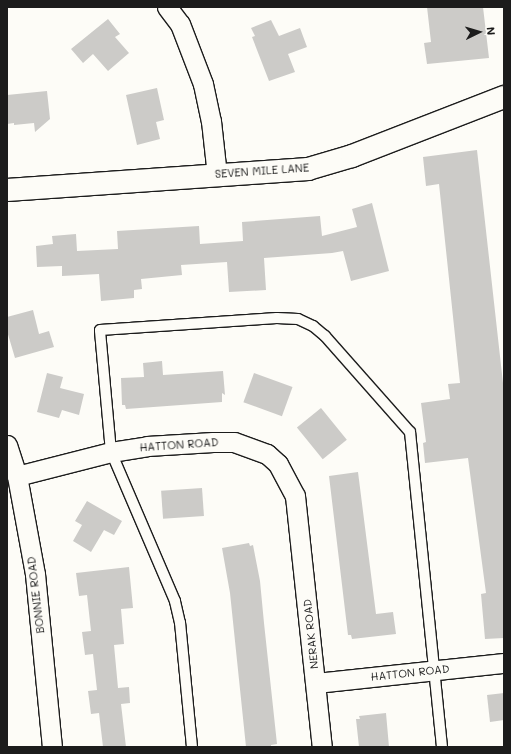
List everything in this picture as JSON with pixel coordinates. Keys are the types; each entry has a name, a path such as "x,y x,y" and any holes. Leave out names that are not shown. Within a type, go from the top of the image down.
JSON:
{"street":[{"path":"167,7 180,24 204,84 211,121 217,175"},
{"name":"SEVEN MILE LANE","path":"7,190 308,169 330,164 504,97"},
{"name":"HATTON ROAD","path":"17,476 111,452 147,446 234,442 267,454 278,464 286,476 295,496 299,521"},
{"name":"BONNIE ROAD","path":"7,445 17,476 35,574 52,747"},
{"name":"NERAK ROAD","path":"299,521 322,747"},
{"name":"HATTON ROAD","path":"316,683 504,663"}],"lane":[{"path":"192,747 180,623 175,601 111,452 100,330 277,318 298,319 314,326 325,336 410,432 442,747"}],"building":[{"path":"427,7 483,7 489,58 427,64 424,43 431,42"},
{"path":"108,19 120,34 115,37 129,53 108,71 93,54 83,63 71,49"},
{"path":"271,20 279,36 300,28 307,47 288,54 295,72 269,81 252,37 255,36 251,28"},
{"path":"157,88 164,120 156,122 160,139 137,145 126,95"},
{"path":"47,91 50,119 35,132 34,123 14,125 14,123 7,124 7,95"},
{"path":"477,150 504,392 504,638 485,639 481,594 486,593 468,458 425,463 423,443 426,442 421,403 450,399 448,384 460,383 439,184 426,186 423,157"},
{"path":"372,203 389,271 351,281 343,251 264,258 266,290 229,292 227,262 181,265 182,275 141,279 142,289 134,290 134,298 101,301 99,274 62,276 62,266 37,267 36,246 53,244 52,236 76,234 77,251 118,249 117,231 199,226 200,244 243,241 242,222 320,216 322,236 357,227 352,209"},
{"path":"33,310 39,334 49,331 54,347 15,358 7,331 7,317"},
{"path":"162,361 163,375 223,371 225,395 222,393 222,402 126,409 125,405 122,405 121,378 144,377 143,363"},
{"path":"47,373 63,377 60,388 84,394 79,415 62,410 59,418 37,412"},
{"path":"254,373 293,387 282,416 243,402"},
{"path":"321,408 347,440 323,459 297,428"},
{"path":"358,472 376,614 393,612 396,634 352,639 351,635 348,635 329,476"},
{"path":"202,488 204,516 163,519 161,491"},
{"path":"87,501 122,521 114,535 104,530 91,552 73,541 82,525 75,521"},
{"path":"249,543 250,546 253,545 260,581 277,744 271,745 271,747 246,747 230,593 222,548"},
{"path":"129,567 133,608 121,609 124,644 114,645 118,688 129,687 130,703 121,704 126,747 103,747 99,713 91,714 88,691 97,690 93,654 85,655 82,632 91,631 87,595 79,596 76,573"},
{"path":"504,693 504,720 490,722 487,695"},
{"path":"386,713 389,747 359,747 356,719 360,719 359,716"}]}
